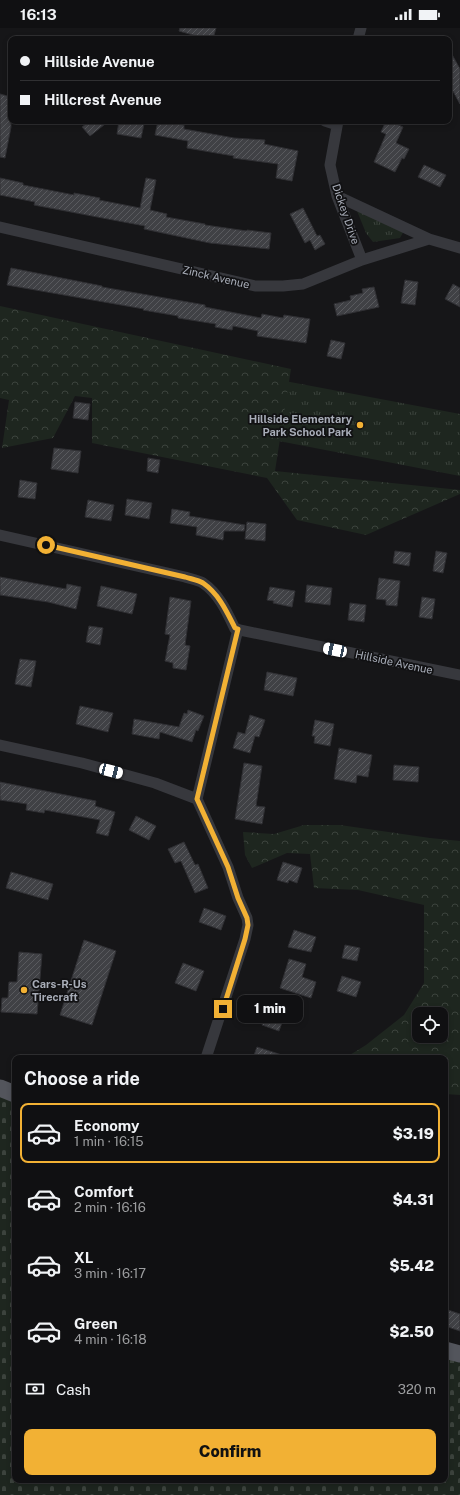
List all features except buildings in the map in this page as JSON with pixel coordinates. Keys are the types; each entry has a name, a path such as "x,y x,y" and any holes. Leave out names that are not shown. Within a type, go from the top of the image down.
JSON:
{"main road":[{"path":"0,1088 12,1093"},
{"path":"448,1351 460,1354"}],"street":[{"name":"Dickey Drive","path":"337,124 330,165 337,196 362,260"},
{"path":"337,196 429,239 460,248"},
{"name":"Zinck Avenue","path":"0,227 255,286 303,284 362,260 429,239"},
{"path":"0,535 185,577 202,583 212,591 223,604 235,628 238,629 197,799 228,867 238,898 247,918 248,925 245,939 207,1055"},
{"name":"Hillside Avenue","path":"238,629 460,676"},
{"path":"0,745 82,763 155,783 197,799"}],"green space":[{"path":"357,211 405,229 400,238 373,242 366,233"},
{"path":"0,306 291,369 275,471 460,490 460,494 366,535 297,520 267,478 92,443 92,398 75,396 53,438 2,448 9,400 0,398"},
{"name":"Hillside Elementary Park School Park","path":"269,378 460,414 460,476 258,437"},
{"path":"304,825 340,825 460,841 460,1095 448,1094 448,1055 350,1055 366,1045 404,1015 424,983 424,905 358,890 314,888 310,854 287,853 252,868 245,855 243,832 274,834"},
{"path":"0,1088 12,1093 12,1483 448,1483 448,1351 460,1354 460,1495 0,1495"}],"place":[{"name":"Hillside Elementary Park School Park","path":"360,425"},
{"name":"Cars-R-Us Tirecraft","path":"24,990"}],"route":[{"path":"46,545 185,577 202,583 212,591 223,604 235,628 238,629 197,799 228,867 238,898 247,918 248,925 223,1009"}]}
